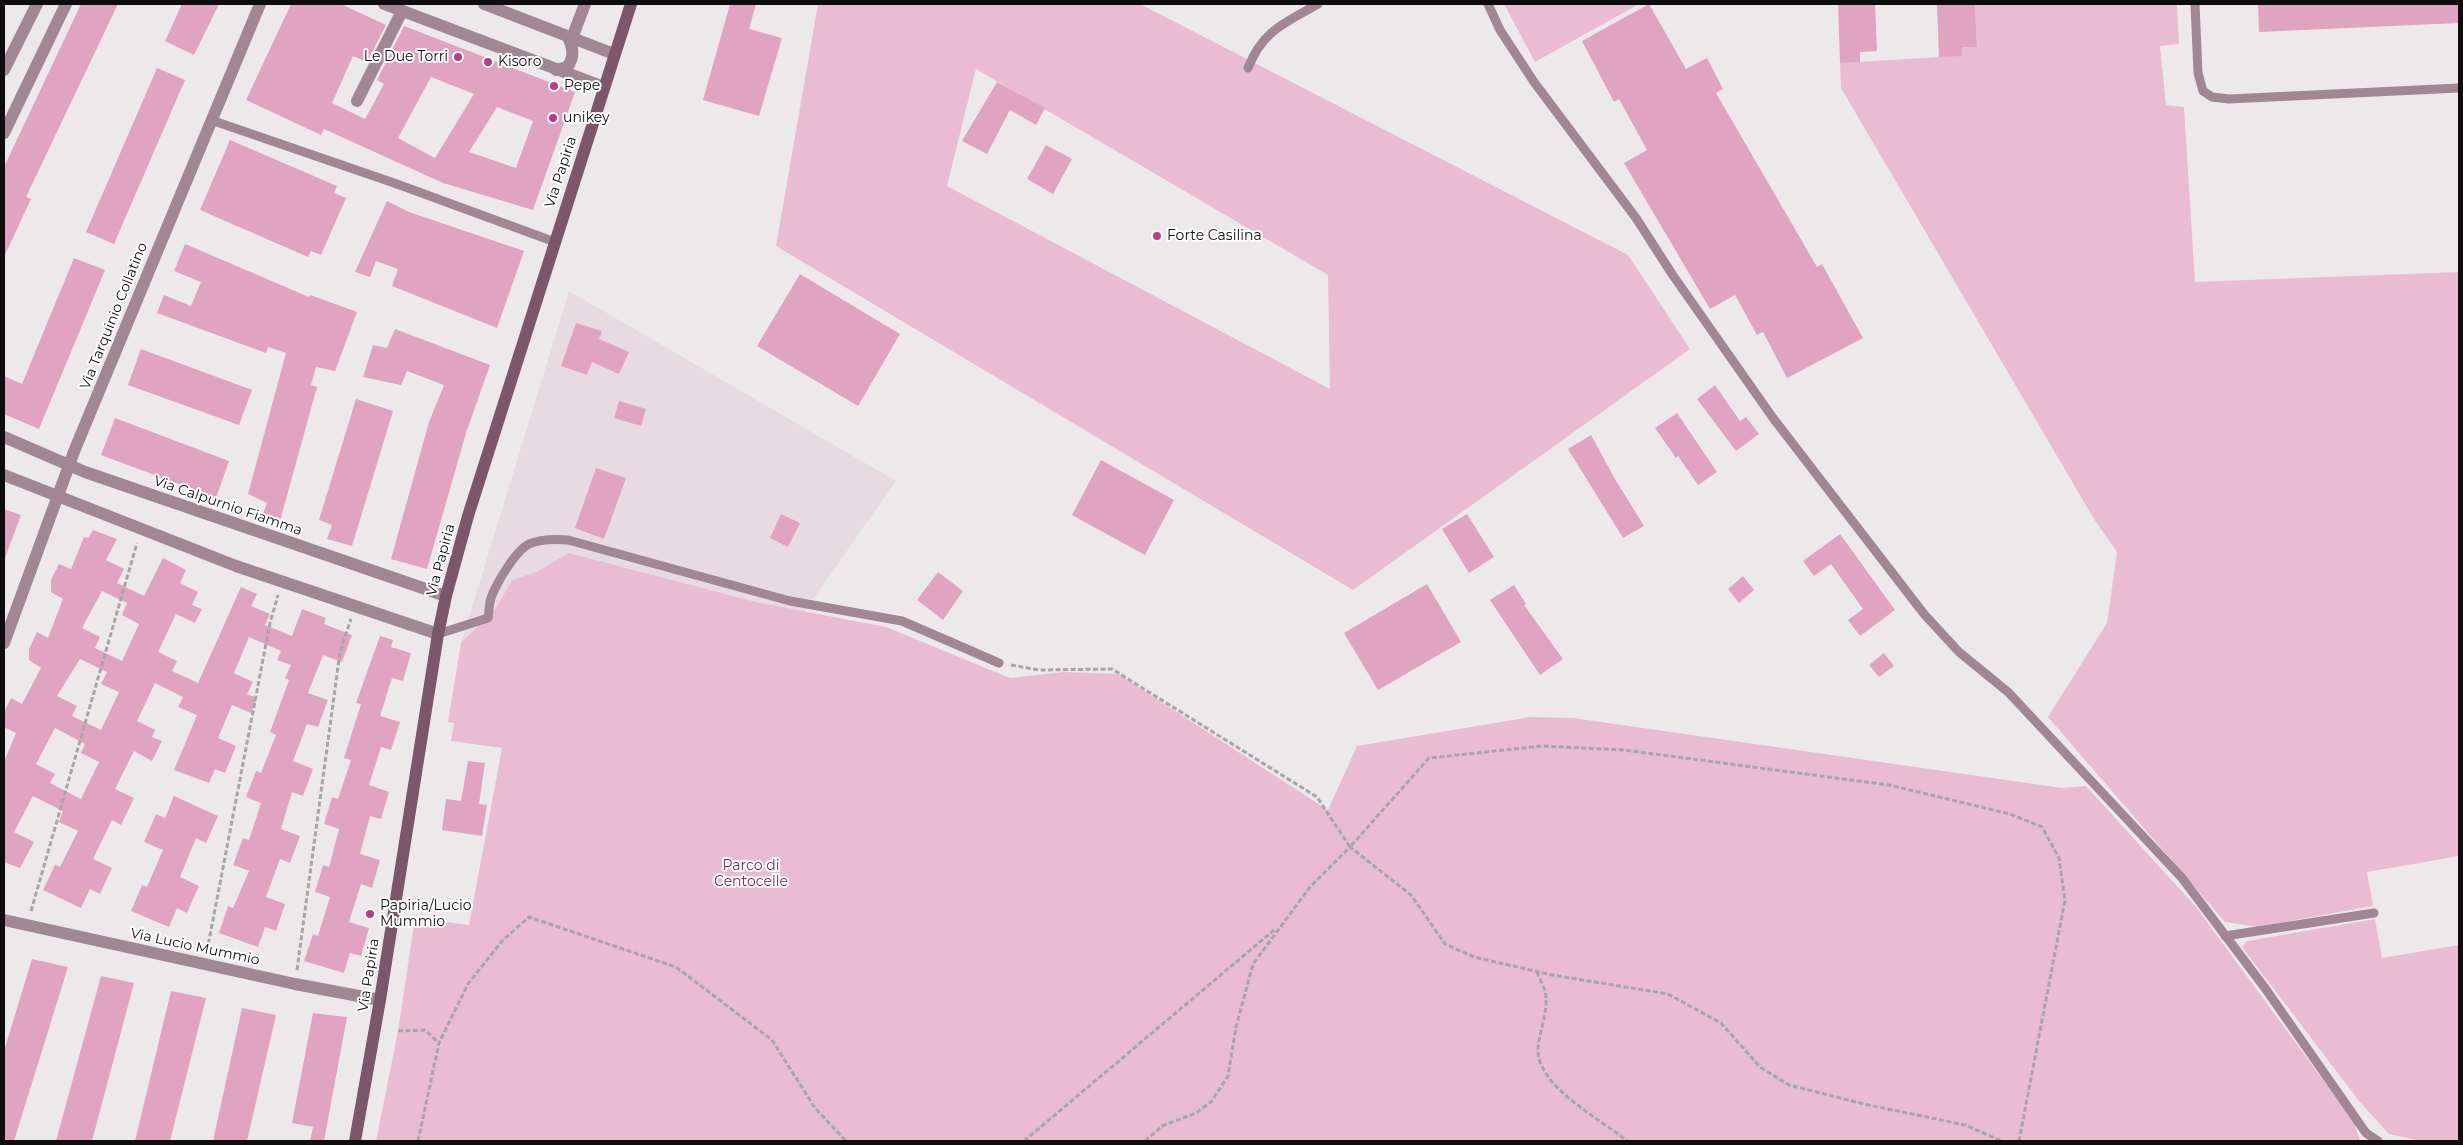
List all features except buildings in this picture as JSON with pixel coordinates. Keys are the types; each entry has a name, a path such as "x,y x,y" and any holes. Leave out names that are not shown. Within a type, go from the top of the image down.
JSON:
{"street":[{"path":"4,70 37,4"},
{"path":"4,132 66,4"},
{"name":"Via Tarquinio Collatino","path":"4,643 69,465 210,120 260,4"},
{"path":"384,4 604,87"},
{"path":"484,4 614,54"},
{"path":"556,70 567,67 571,61 573,50 570,38 585,4"},
{"name":"Via Papiria","path":"355,1141 380,1000 438,634 446,596 468,516 631,4"},
{"path":"357,102 402,11"},
{"name":"Via Calpurnio Fiamma","path":"4,437 69,465 446,596"},
{"path":"4,475 141,530 282,582 438,634"},
{"name":"Via Lucio Mummio","path":"4,920 295,984 380,1000"}],"lane":[{"path":"1248,68 1256,48 1272,31 1318,4"},
{"path":"1488,4 1500,30 1534,82 1636,218 1672,274 1773,418 1924,614 1959,652 2008,692 2182,878 2265,988 2366,1133 2378,1141"},
{"path":"2195,4 2198,73 2203,91 2212,97 2229,99 2459,88"},
{"path":"210,120 397,184 554,242"},
{"path":"438,634 488,618 491,598 517,553 528,544 544,540 561,540 790,601 902,621 999,663"},
{"path":"2226,936 2374,913"}],"path":[{"path":"27,926 141,530"},
{"path":"204,964 270,623 282,582"},
{"path":"295,984 330,742 340,652 355,606"},
{"path":"999,663 1039,670 1112,669 1316,797 1350,847 1412,895 1445,944 1474,957 1537,972 1668,994 1722,1023 1760,1067 1789,1085 1864,1104 1965,1125 2002,1141"},
{"path":"1145,1141 1162,1126 1196,1113 1216,1096 1228,1076 1236,1027 1253,964 1310,887 1350,847 1430,758 1542,746 1624,750 1889,786 2010,814 2042,827 2058,858 2065,900 2019,1141"},
{"path":"418,1141 439,1043 468,984 502,941 529,918 676,967 772,1040 815,1108 846,1141"},
{"path":"1024,1141 1279,927"},
{"path":"1537,972 1546,996 1538,1049 1548,1079 1578,1106 1609,1125 1628,1141"},
{"path":"398,1032 425,1030 439,1043"}],"shaded area":[{"path":"569,291 896,481 804,612 756,602 569,553 536,572 512,580 496,608 461,643"}],"green space":[{"path":"818,4 1140,4 1628,255 1690,349 1353,590 776,246","holes":["976,69 1328,275 1330,389 947,186"]},
{"path":"1504,4 1639,4 1535,62"},
{"path":"1975,4 2177,4 2179,44 2160,46 2166,105 2184,107 2195,282 2459,272 2459,856 2367,872 2373,906 2257,927 2225,922 2048,717 2107,623 2117,552 2094,519 1841,88 1840,63 1939,57 1962,47 1977,47"},
{"name":"Parco di Centocelle","path":"569,553 756,602 886,627 1010,678 1064,672 1118,674 1328,810 1357,746 1531,717 1573,718 2062,788 2086,786 2196,907 2354,1122 2360,1141 376,1141 398,1031 415,918 469,925 502,748 451,741 454,723 448,722 461,643 496,608 512,580 536,572"},
{"path":"2375,919 2382,958 2459,945 2459,1141 2421,1141 2389,1134 2359,1101 2242,947 2247,941"}],"place":[{"name":"Le Due Torri","path":"458,57"},
{"name":"Kisoro","path":"488,62"},
{"name":"Pepe","path":"554,86"},
{"name":"unikey","path":"553,118"},
{"name":"Forte Casilina","path":"1157,236"},
{"name":"Papiria/Lucio Mummio","path":"370,914"}]}
